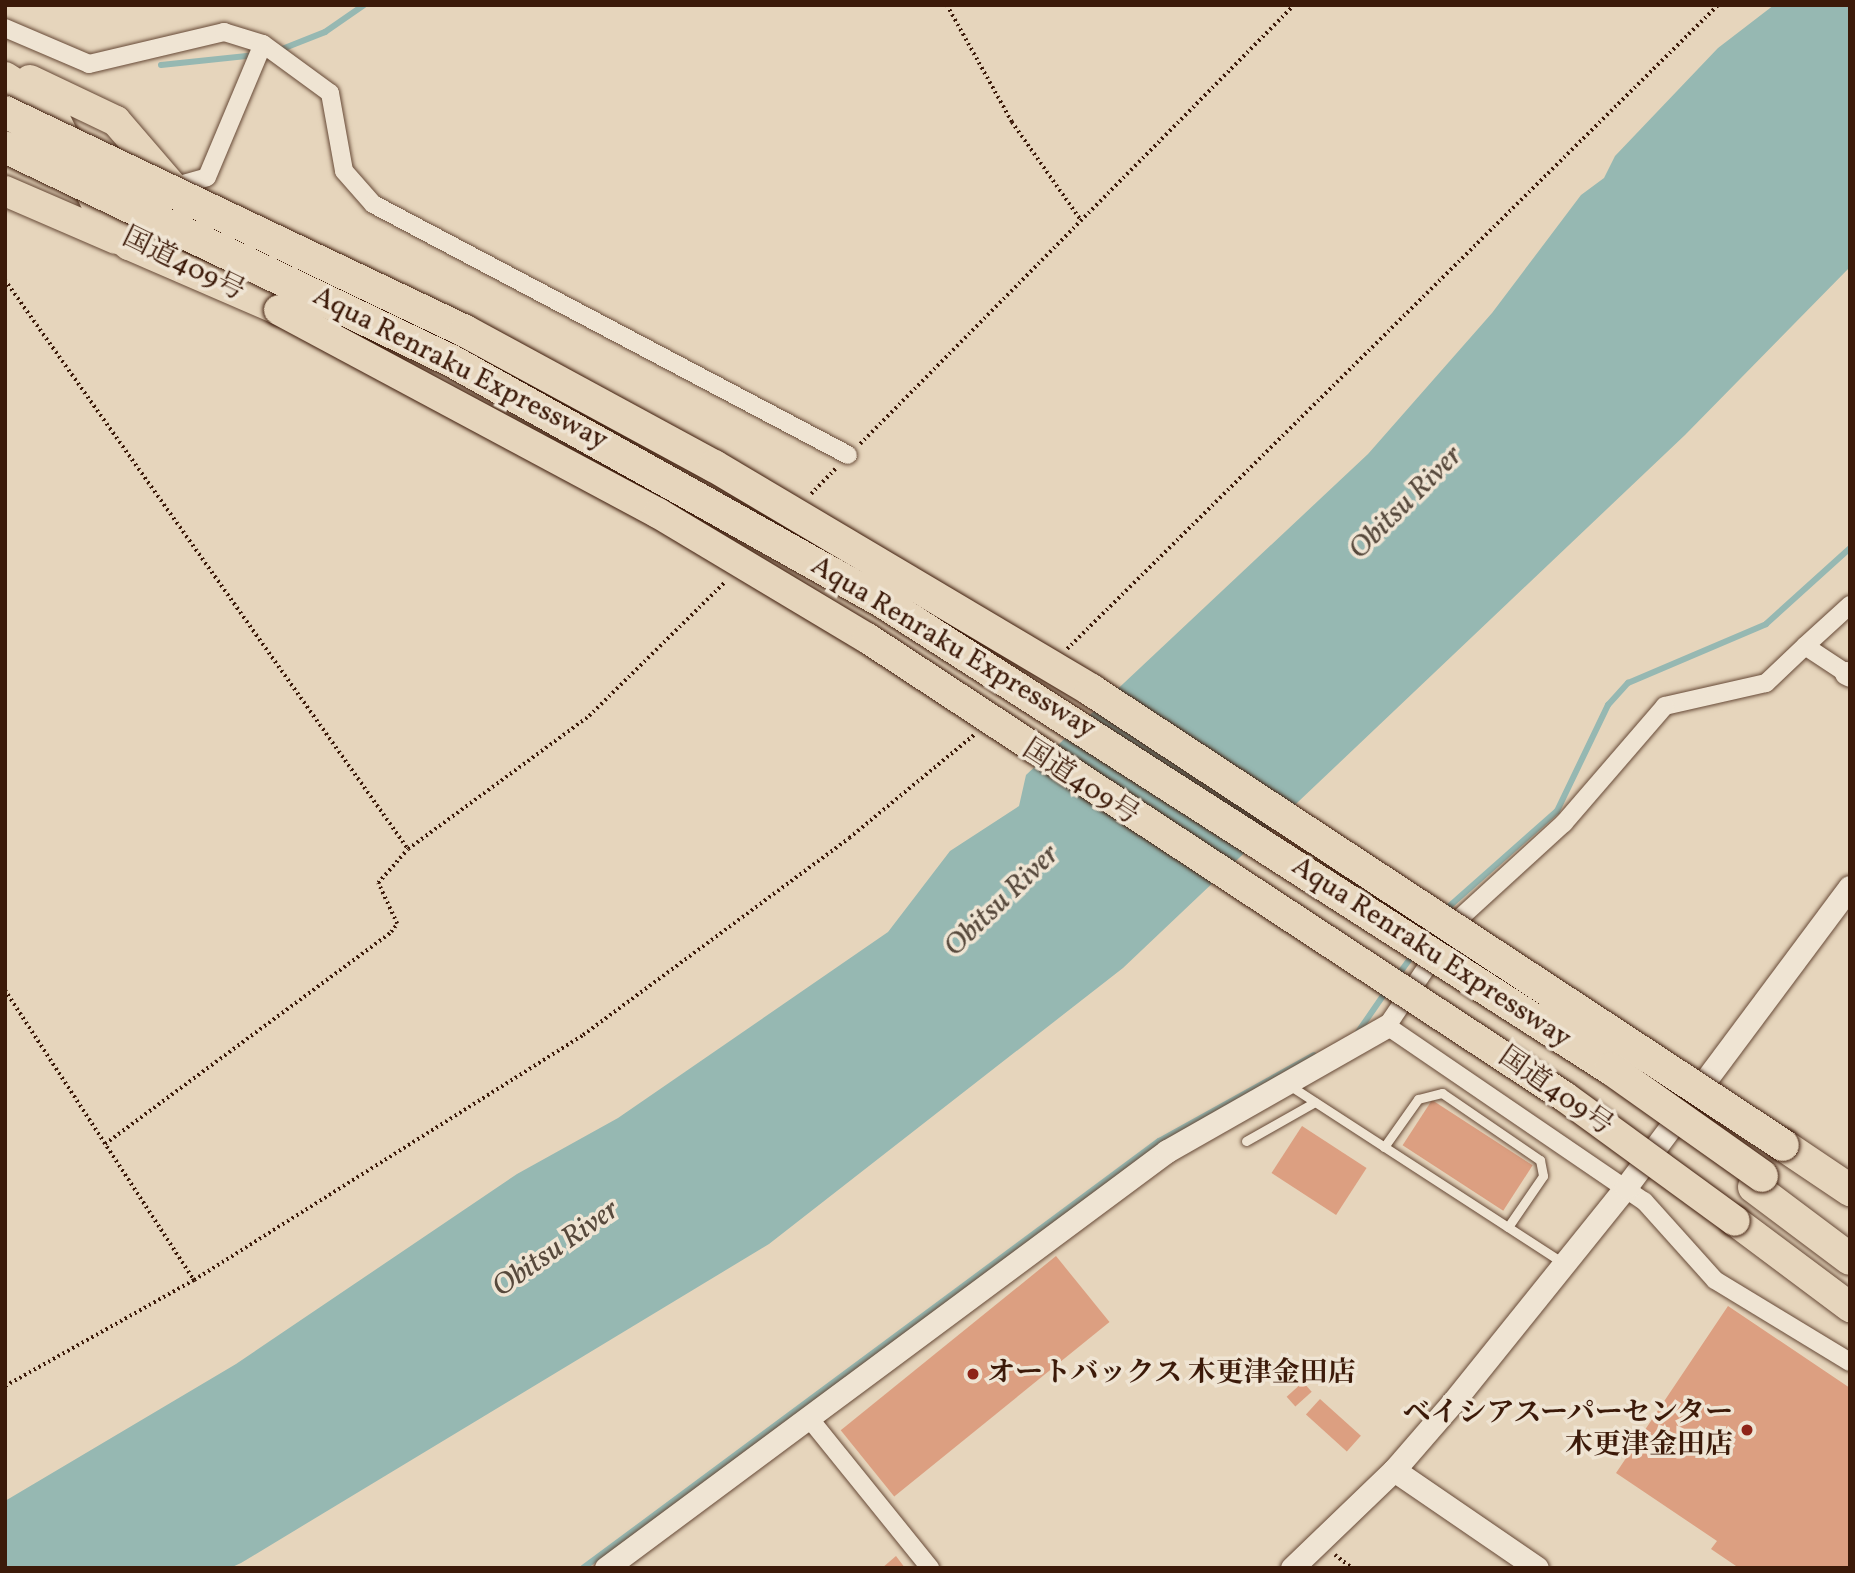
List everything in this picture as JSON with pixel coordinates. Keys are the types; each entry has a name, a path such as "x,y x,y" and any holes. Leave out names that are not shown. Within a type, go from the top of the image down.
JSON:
{"highway":[{"name":"国道409号","path":"5,75 55,88 116,121 173,187 241,277 279,310"},
{"name":"国道409号","path":"5,75 48,104 91,203 129,245 279,310 658,513 867,638 1565,1097 1850,1307"},
{"name":"Aqua Renraku Expressway","path":"5,112 454,325 714,466 1091,690 1635,1044 1788,1137"},
{"name":"Aqua Renraku Expressway","path":"5,147 450,360 688,489 1085,727 1611,1069 1758,1182 1850,1238"},
{"path":"5,191 129,245"},
{"path":"1788,1137 1850,1164"},
{"path":"1788,1137 1850,1190"},
{"path":"1758,1182 1850,1259"}],"street":[{"path":"5,28 89,64 224,32 263,44 330,93 344,171 373,204 848,455"},
{"path":"173,187 207,177 263,44"},
{"path":"606,1568 1167,1150 1387,1026 1460,918 1564,823 1665,706 1766,683 1850,604"},
{"path":"1805,646 1848,674"},
{"path":"1292,1568 1394,1470 1626,1187 1850,887"},
{"path":"1387,1026 1626,1187 1670,1222 1715,1280 1850,1362"},
{"path":"809,1418 930,1568"},
{"path":"1394,1470 1537,1568"}],"lane":[{"path":"1288,1084 1563,1263"},
{"path":"1384,1147 1418,1099 1442,1093 1540,1160 1543,1176 1508,1227"},
{"path":"1246,1141 1315,1102"}],"path":[{"path":"947,5 1012,122 1081,220"},
{"path":"800,505 1294,5"},
{"path":"1063,653 1717,5"},
{"path":"5,280 408,849"},
{"path":"105,1144 391,932 397,924 378,883 408,849 589,716 732,575"},
{"path":"5,1386 194,1280 583,1035 849,838 984,726"},
{"path":"5,990 194,1280"},
{"path":"1335,1555 1352,1568"}],"water":[{"name":"Obitsu River","path":"1774,5 1850,5 1850,267 1685,435 1123,968 769,1244 241,1563 230,1568 5,1568 5,1501 236,1364 517,1174 618,1118 888,932 950,851 1019,806 1026,775 1368,454 1492,313 1581,195 1604,178 1615,156 1718,48"}],"building":[{"path":"1432,1100 1533,1165 1503,1211 1403,1145"},
{"path":"1302,1126 1367,1168 1336,1215 1272,1173"},
{"name":"オートバックス 木更津金田店","path":"1056,1256 1109,1322 894,1496 841,1430"},
{"name":"ベイシアスーパーセンター 木更津金田店","path":"1728,1306 1850,1388 1850,1568 1739,1568 1711,1549 1717,1541 1616,1473"},
{"path":"1303,1382 1312,1392 1295,1406 1287,1397"},
{"path":"1320,1399 1361,1436 1347,1451 1306,1415"},
{"path":"896,1556 905,1568 882,1568"}],"waterway":[{"path":"277,51 325,32 364,5"},
{"path":"161,65 256,55"},
{"path":"1445,910 1557,811 1608,705 1628,683 1766,624 1850,548"},
{"path":"1396,978 1414,953"},
{"path":"1358,1032 1387,990"},
{"path":"583,1568 1159,1141 1314,1055"}],"place":[{"name":"オートバックス 木更津金田店","path":"973,1374"},
{"name":"ベイシアスーパーセンター 木更津金田店","path":"1747,1430"}]}
